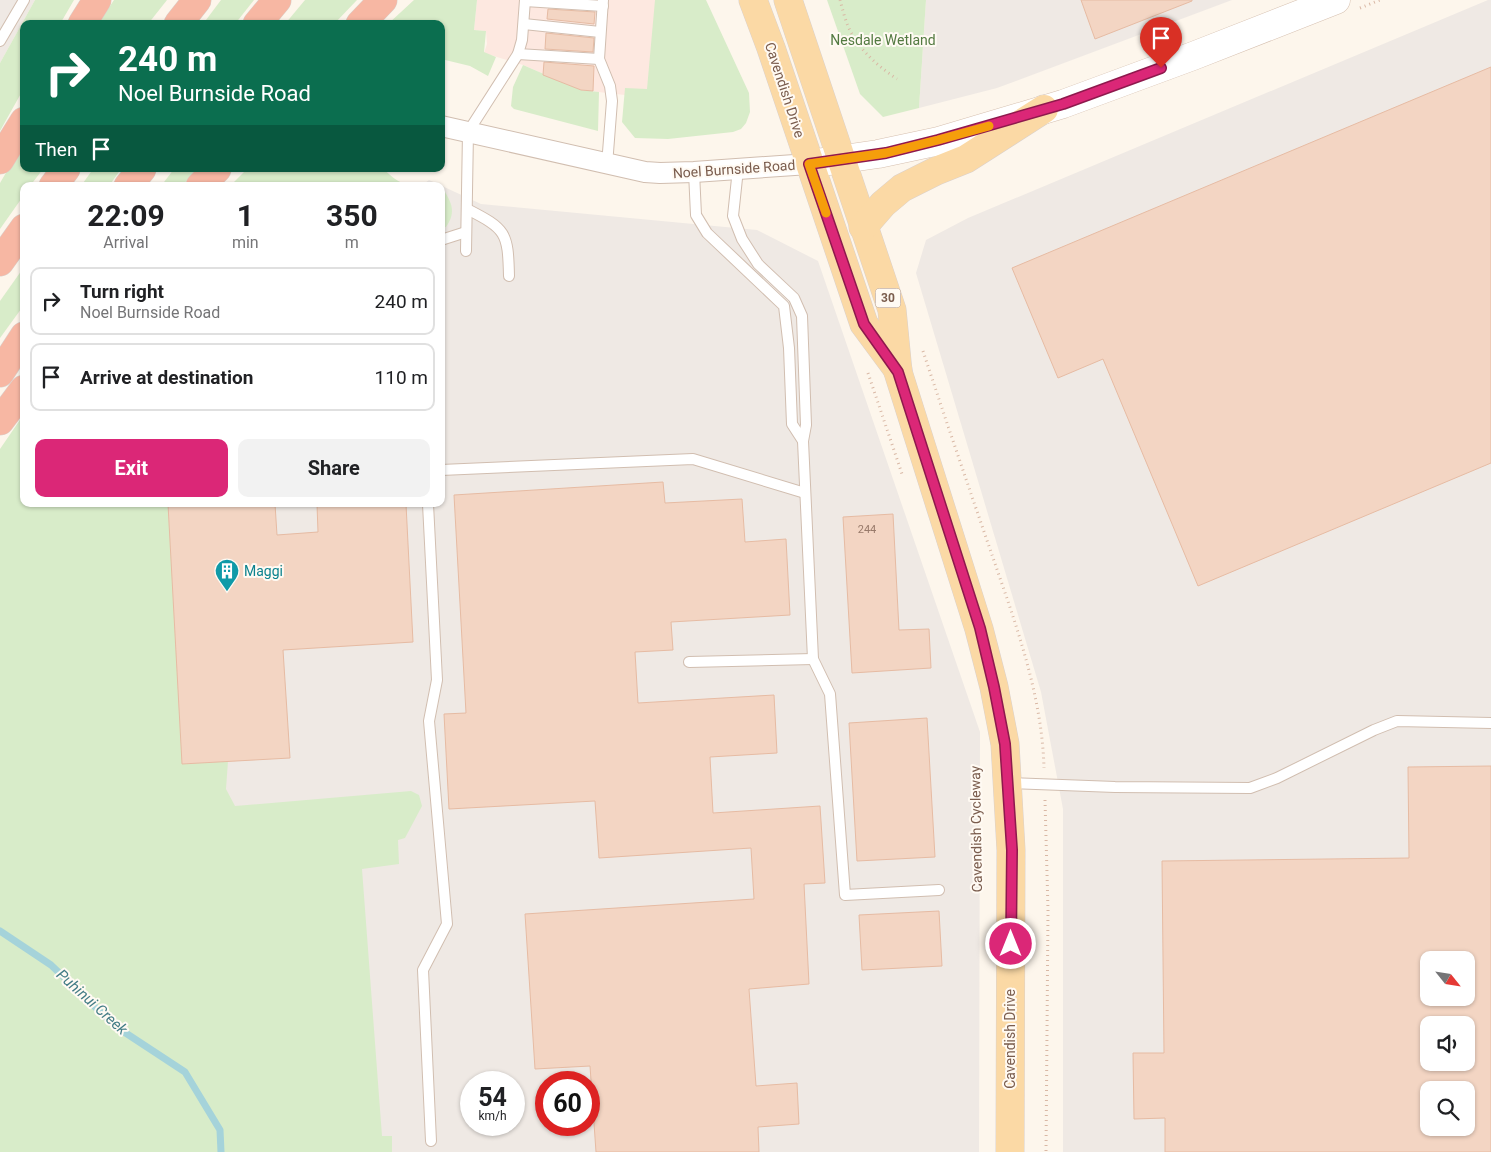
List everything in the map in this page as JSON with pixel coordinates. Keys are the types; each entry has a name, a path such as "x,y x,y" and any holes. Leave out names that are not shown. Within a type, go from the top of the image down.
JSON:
{"highway":[{"path":"84,20 97,0"},
{"path":"181,20 197,0"},
{"path":"260,20 277,0"},
{"path":"364,20 383,0"},
{"path":"0,160 20,128"},
{"path":"56,182 64,172"},
{"path":"131,182 140,172"},
{"path":"204,182 214,172"},
{"path":"0,262 20,234"},
{"path":"0,373 20,342"},
{"path":"0,421 20,394"}],"main road":[{"name":"Cavendish Drive","path":"753,0 864,324 898,372"},
{"name":"Cavendish Drive","path":"788,0 892,310 898,372 980,628 1005,744 1012,850 1010,1152"},
{"name":"Noel Burnside Road","path":"809,164 886,153 1044,109 1184,59 1336,0"},
{"path":"864,227 883,204 902,188 966,159 1044,109"}],"street":[{"name":"Noel Burnside Road","path":"445,127 607,165 660,174 809,164"}],"lane":[{"path":"0,41 24,0"},
{"path":"466,251 468,132 518,54 524,24 525,0 603,3 599,60 610,86 612,101 607,165"},
{"path":"524,24 600,32"},
{"path":"518,54 599,60"},
{"path":"738,169 733,216 742,239 758,264 794,298 802,316 806,425 802,441 813,659 830,694 845,895 939,890"},
{"path":"694,172 696,215 707,233 784,306 790,348 792,424 802,441"},
{"path":"467,209 489,221 503,235 508,249 509,276"},
{"path":"445,239 466,232"},
{"path":"445,470 693,459 805,492"},
{"path":"428,507 437,680 429,721 447,924 423,970 431,1141"},
{"path":"689,662 813,659"},
{"path":"1008,783 1115,787 1250,788 1277,778 1374,730 1397,721 1491,723"}],"path":[{"path":"840,0 851,33 867,55 897,79"},
{"path":"866,369 904,482"}],"shaded area":[{"path":"0,0 35,0 24,20 20,20 20,27 0,63"},
{"path":"477,0 689,0 651,98 581,90 523,65 484,53 487,44 486,31 474,30"},
{"path":"926,0 1232,0 997,88 919,108"},
{"path":"1491,0 1491,1152 1063,1152 1063,809 1041,692 916,273 926,240 968,218"},
{"path":"445,187 481,204 757,230 818,261 980,732 979,1152 338,1152 25,507 445,507"}],"green space":[{"path":"35,0 74,0 62,20 24,20"},
{"path":"114,0 167,0 151,20 101,20"},
{"path":"221,0 254,0 238,20 206,20"},
{"path":"305,0 357,0 338,20 288,20"},
{"path":"414,0 477,0 474,30 486,31 484,52 496,57 488,76 470,66 445,60 445,20 392,20"},
{"path":"655,0 706,0 749,93 750,112 746,123 741,129 733,132 668,139 635,138 622,122 625,88 647,89"},
{"name":"Nesdale Wetland","path":"827,0 926,0 919,108 883,117 860,94"},
{"path":"20,27 20,95 0,131 0,63"},
{"path":"523,65 581,90 599,92 598,131 514,109 511,106 513,87"},
{"path":"20,149 20,172 41,172 33,182 20,182 20,201 0,229 0,183"},
{"path":"91,172 119,172 112,182 84,182"},
{"path":"172,172 194,172 186,182 164,182"},
{"path":"244,172 387,172 402,182 234,182"},
{"path":"445,192 452,209 451,218 446,227"},
{"path":"20,273 20,310 0,338 0,301"},
{"path":"20,420 20,507 168,507 183,764 228,761 226,789 235,806 411,791 419,795 422,806 405,838 398,840 399,864 362,869 382,1136 392,1136 392,1152 0,1152 0,449"}],"building":[{"path":"1081,0 1192,0 1192,1 1095,39"},
{"path":"548,9 595,12 594,24 547,19"},
{"path":"546,33 594,38 593,52 545,49"},
{"path":"544,62 594,66 593,91 581,90 543,75"},
{"path":"1491,67 1491,463 1198,586 1103,359 1058,378 1012,268"},
{"path":"663,482 665,503 742,499 745,542 786,539 790,615 671,622 673,650 635,652 638,703 774,695 777,753 710,757 713,813 820,806 825,883 804,884 809,984 749,989 756,1086 797,1083 799,1124 758,1127 759,1152 596,1152 595,1136 600,1136 600,1071 590,1071 590,1066 535,1069 525,914 754,899 751,848 599,858 595,801 449,809 444,714 466,713 454,495"},
{"name":"Maggi","path":"168,507 275,507 277,535 318,532 317,507 406,507 413,642 283,650 290,758 182,764"},
{"path":"893,514 899,630 929,629 931,668 852,673 843,517"},
{"path":"927,718 935,857 857,861 849,723"},
{"path":"1491,766 1491,1152 1165,1152 1165,1118 1134,1119 1133,1053 1164,1053 1162,861 1409,858 1408,767"},
{"path":"939,911 942,966 862,970 859,915"}],"waterway":[{"name":"Puhinui Creek","path":"0,931 51,965 115,1026 185,1072 220,1130 221,1152"}],"slow traffic":[{"path":"826,213 809,164 886,153 989,126"}],"place":[{"name":"Maggi","path":"227,592"}],"route":[{"path":"1011,944 1012,850 1005,744 980,628 898,372 864,324 809,164 886,153 938,140 1063,104 1161,68"}]}
